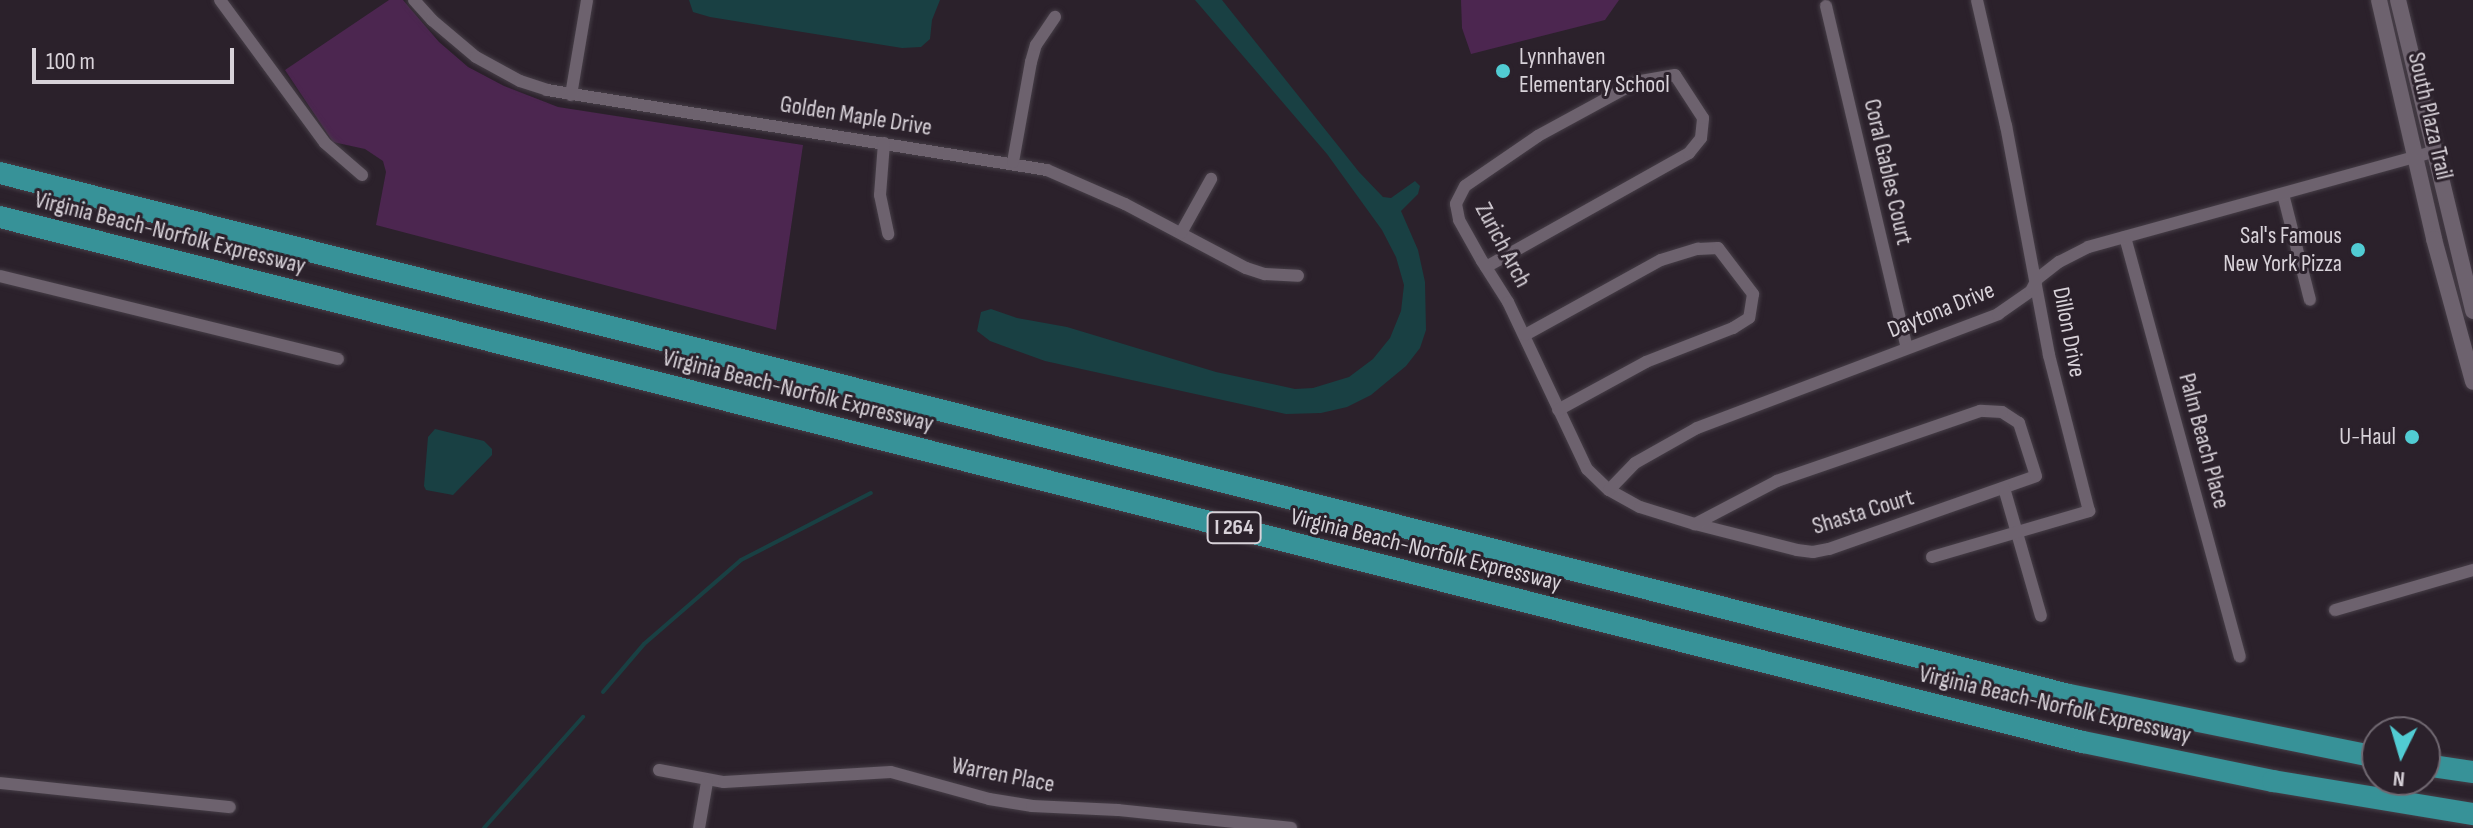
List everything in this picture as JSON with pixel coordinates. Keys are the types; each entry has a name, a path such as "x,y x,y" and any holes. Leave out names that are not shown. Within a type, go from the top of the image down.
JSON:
{"highway":[{"name":"Virginia Beach-Norfolk Expressway","path":"0,173 2069,695 2361,754"},
{"name":"Virginia Beach-Norfolk Expressway","path":"0,217 2083,742 2273,781 2473,814"},
{"path":"2441,767 2473,772"}],"main road":[{"name":"South Plaza Trail","path":"2379,0 2473,382"},
{"name":"South Plaza Trail","path":"2398,0 2473,311"}],"street":[{"path":"220,0 325,143 362,175"},
{"name":"Golden Maple Drive","path":"414,0 432,20 476,57 520,81 571,95 1013,162 1069,177 1246,268 1265,274 1298,276"},
{"path":"571,95 587,0"},
{"name":"Dillon Drive","path":"1932,557 2089,511 2049,355 2037,279 1977,0"},
{"name":"Coral Gables Court","path":"1826,6 1907,348"},
{"path":"1013,162 1031,62 1040,38 1055,17"},
{"name":"Zurich Arch","path":"1486,267 1689,153 1701,138 1703,118 1675,75 1637,82 1538,136 1465,186 1456,204 1457,214 1486,267 1525,335 1577,452 1609,490"},
{"path":"884,143 880,195 888,234"},
{"name":"Daytona Drive","path":"1609,490 1653,450 1697,428 1998,314 2031,291 2037,279 2075,252 2433,152"},
{"path":"1181,233 1211,179"},
{"path":"2283,194 2310,300"},
{"name":"Palm Beach Place","path":"2125,237 2240,657"},
{"path":"1525,335 1679,253 1718,248 1753,294 1749,318 1733,328 1646,362 1558,410"},
{"path":"0,276 338,359"},
{"name":"Shasta Court","path":"1609,490 1640,507 1695,524 1813,552 2036,476 2019,423 2002,412 1980,411 1777,481 1695,524"},
{"path":"2004,488 2041,616"},
{"path":"2335,610 2473,570"},
{"name":"Warren Place","path":"659,770 707,782 891,772 977,796 1032,806 1118,810 1291,828"},
{"path":"699,828 707,782"},
{"path":"0,783 230,807"}],"shaded area":[{"path":"389,0 403,0 439,42 468,67 504,86 558,107 803,145 776,330 376,225 386,172 383,161 365,149 333,142 285,70"},
{"path":"689,0 940,0 932,20 930,39 921,47 902,48 710,17 693,12"},
{"path":"1195,0 1222,0 1359,172 1383,197 1391,198 1415,181 1420,186 1418,194 1401,211 1418,250 1425,282 1426,330 1420,348 1406,366 1371,395 1347,407 1321,413 1286,414 1045,361 990,341 977,331 981,312 991,309 1017,318 1067,327 1216,372 1295,389 1313,388 1349,377 1373,359 1390,338 1401,311 1404,285 1396,257 1382,230 1327,154"},
{"path":"1461,0 1619,0 1605,20 1471,54 1462,28"},
{"path":"435,429 484,441 492,449 492,455 453,495 426,490 424,486 428,437"}],"waterway":[{"path":"603,692 644,644 741,560 871,493"},
{"path":"484,828 583,717"}],"place":[{"name":"Lynnhaven Elementary School","path":"1503,71"},
{"name":"Sal's Famous New York Pizza","path":"2358,250"},
{"name":"U-Haul","path":"2412,437"}]}
